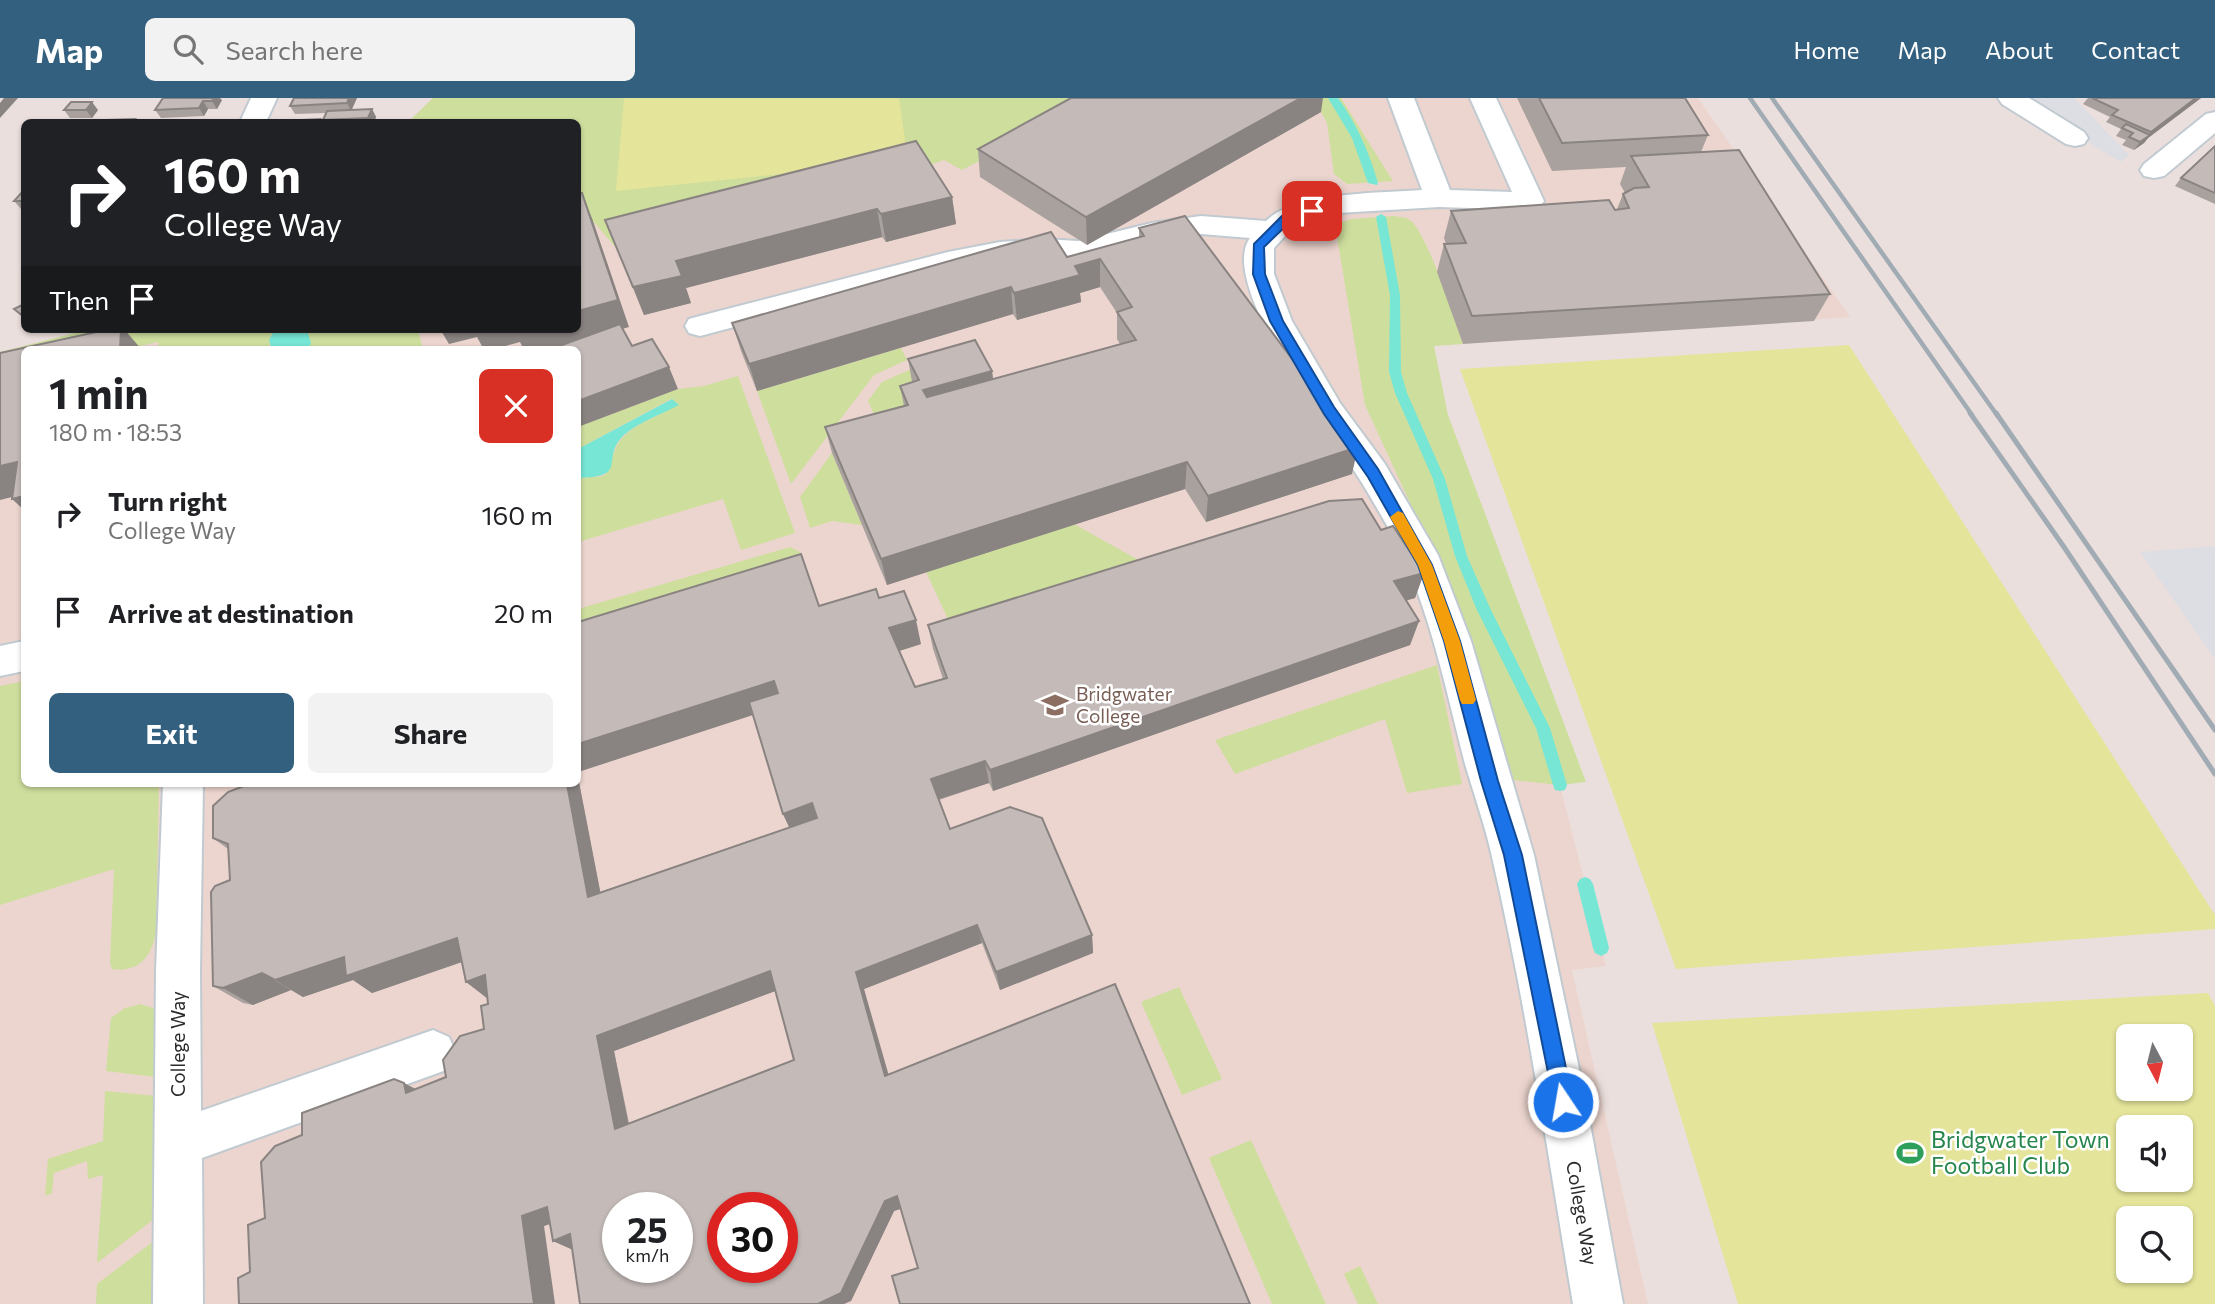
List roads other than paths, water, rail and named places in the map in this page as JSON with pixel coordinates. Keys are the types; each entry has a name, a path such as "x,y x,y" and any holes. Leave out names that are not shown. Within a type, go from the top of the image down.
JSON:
{"street":[{"path":"254,119 264,98"},
{"path":"1401,98 1439,198"},
{"name":"College Way","path":"1483,98 1530,201 1439,198 1338,204 1286,218 1258,246 1259,274 1277,321 1329,411 1373,473 1425,565 1452,641 1513,855 1563,1102 1598,1304"},
{"path":"2011,98 2075,138"},
{"path":"2154,170 2215,120"},
{"path":"700,326 948,261 1000,251 1078,250 1152,232 1202,225 1274,231"},
{"path":"0,661 21,657"},
{"name":"College Way","path":"178,1304 178,971 183,787"},
{"path":"178,1143 433,1053"}],"water":[{"path":"273,333 308,333 311,343 310,346 271,346 269,340"},
{"path":"672,399 679,405 624,435 617,444 612,465 604,474 581,478 581,447"}],"waterway":[{"path":"1333,98 1357,138 1373,183"},
{"path":"1381,217 1395,295 1395,372 1401,393 1439,479 1461,556 1483,608 1543,728 1560,785"},
{"path":"1585,884 1601,948"}],"railway":[{"path":"1750,98 1972,415"},
{"path":"1772,98 1997,415"},
{"path":"1970,413 2064,547 2215,774"},
{"path":"1996,413 2215,730"}],"place":[{"name":"Bridgwater College","path":"1055,705"},
{"name":"Bridgwater Town Football Club","path":"1910,1153"}]}
